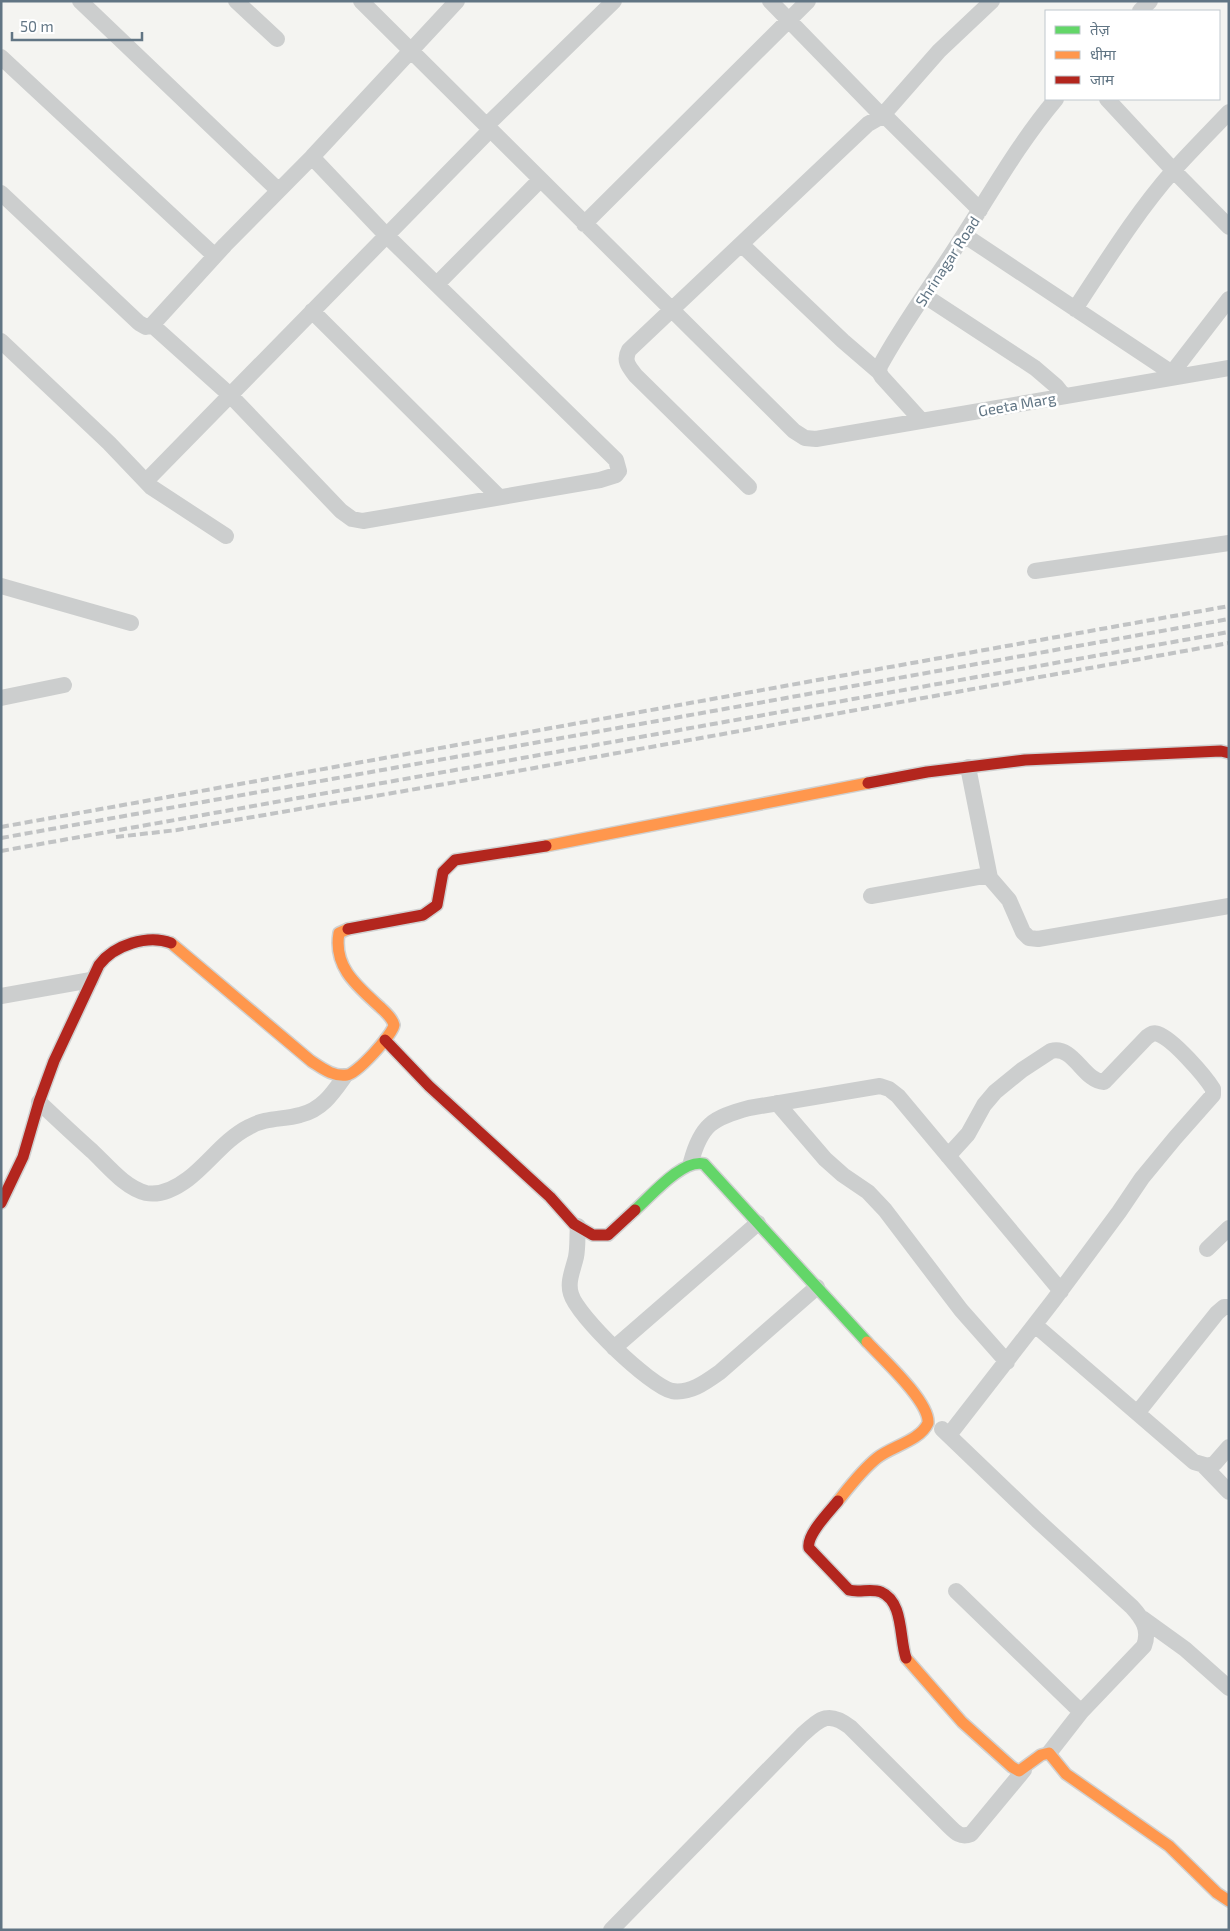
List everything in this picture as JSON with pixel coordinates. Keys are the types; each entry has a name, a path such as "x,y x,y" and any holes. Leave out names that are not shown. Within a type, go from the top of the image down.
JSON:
{"street":[{"path":"80,1 278,190"},
{"path":"236,1 277,39"},
{"path":"361,1 671,310"},
{"path":"1,193 139,323 146,327 152,325 457,1"},
{"path":"144,479 149,478 230,396 488,128 614,1"},
{"path":"770,1 882,116 888,119 980,210"},
{"path":"584,224 808,1"},
{"path":"749,487 628,366 626,356 629,350 868,124 882,116 939,51 992,1"},
{"path":"1141,10 1150,1"},
{"path":"1,57 215,256"},
{"name":"Shrinagar Road","path":"879,372 880,366 891,346 1025,139 1055,100"},
{"path":"1108,100 1229,227"},
{"path":"1075,309 1127,229 1173,170 1229,112"},
{"path":"152,325 230,396 341,511 352,519 363,521 600,480 616,475 619,471 616,460 386,235 312,157"},
{"path":"437,284 540,180"},
{"path":"964,234 1170,375 1229,299"},
{"path":"741,244 843,341 879,372 921,420"},
{"path":"925,296 1035,368 1056,386 1064,396"},
{"name":"Geeta Marg","path":"671,310 794,432 805,438 816,439 1064,396 1170,375 1229,368"},
{"path":"312,311 499,497"},
{"path":"1,341 109,443 144,479 162,494 226,536"},
{"path":"1035,571 1229,543"},
{"path":"1,586 131,622"},
{"path":"1,698 64,685"},
{"path":"2,1199 22,1156 54,1061 91,980 102,961 125,946 148,941 169,941 185,951 311,1060 329,1072 345,1076 352,1074 394,1030 393,1020 348,975 341,963 337,938 339,933 350,928 423,915 432,910 439,901 443,872 455,860 531,849 926,772 998,762 1221,751 1229,753"},
{"path":"968,767 989,875 994,884 1009,900 1023,932 1029,938 1038,939 1229,906"},
{"path":"871,896 989,875"},
{"path":"1,996 91,980"},
{"path":"948,1156 968,1134 984,1105 995,1092 1022,1070 1051,1051 1064,1052 1094,1078 1104,1082 1147,1037 1153,1033 1158,1033 1179,1049 1213,1089 1213,1095 1142,1178 1061,1291 949,1435"},
{"path":"385,1040 429,1086 550,1197 578,1226 593,1235 608,1235 691,1162 704,1164 921,1401 929,1417 1142,1618 1226,1680"},
{"path":"39,1102 126,1183 147,1193 159,1193 170,1190 189,1178 237,1134 248,1127 265,1120 300,1116 312,1111 327,1100 345,1076"},
{"path":"691,1162 699,1137 708,1126 731,1113 777,1103 880,1086 889,1089 898,1096 1061,1291"},
{"path":"777,1103 825,1159 843,1175 868,1192 885,1210 960,1310 1007,1362"},
{"path":"614,1348 758,1223"},
{"path":"578,1226 576,1256 569,1289 577,1307 614,1348 659,1386 673,1391 690,1390 703,1384 720,1372 817,1287"},
{"path":"1207,1249 1229,1228"},
{"path":"1138,1412 1217,1313 1224,1307 1229,1307"},
{"path":"1035,1325 1194,1462 1203,1466 1229,1492"},
{"path":"929,1417 929,1424 926,1428 888,1449 874,1460 849,1487 811,1535 808,1548 849,1590 856,1593 881,1592 887,1596 900,1618 902,1647 906,1659 962,1722 1012,1766 1019,1771 1024,1770"},
{"path":"1203,1466 1215,1463 1229,1447"},
{"path":"956,1592 1081,1712"},
{"path":"612,1930 802,1734 826,1717 834,1718 850,1727 958,1835 965,1836 971,1834 1024,1770 1041,1754 1049,1753 1081,1712 1144,1646 1147,1638 1142,1618"},
{"path":"1049,1753 1066,1774 1080,1786 1170,1846 1217,1893 1229,1901"}],"railway":[{"path":"1,827 1229,606"},
{"path":"1,838 1229,619"},
{"path":"1,851 1229,632"},
{"path":"116,837 177,830 445,784 1229,643"}],"traffic: fast":[{"path":"635,1210 677,1172 696,1164 704,1164 867,1342"}],"traffic: slow":[{"path":"546,846 868,783"},
{"path":"171,943 311,1061 337,1075 347,1075 352,1073 374,1053 394,1025 388,1015 355,983 343,966 338,945 339,933 348,929"},
{"path":"838,1501 856,1478 877,1458 912,1439 928,1423 927,1414 914,1392 867,1342"},
{"path":"906,1658 962,1722 1012,1767 1019,1771 1041,1755 1049,1753 1066,1774 1169,1846 1217,1893 1229,1901"}],"traffic: jam":[{"path":"868,783 927,772 1025,760 1221,751 1229,753"},
{"path":"348,929 423,915 437,905 443,872 455,860 546,846"},
{"path":"1,1203 23,1157 39,1102 54,1061 99,965 113,952 132,943 152,940 171,943"},
{"path":"385,1040 429,1086 550,1197 574,1224 593,1235 608,1235 635,1210"},
{"path":"838,1501 814,1530 809,1548 849,1590 877,1591 888,1597 894,1604 900,1621 906,1658"}]}
